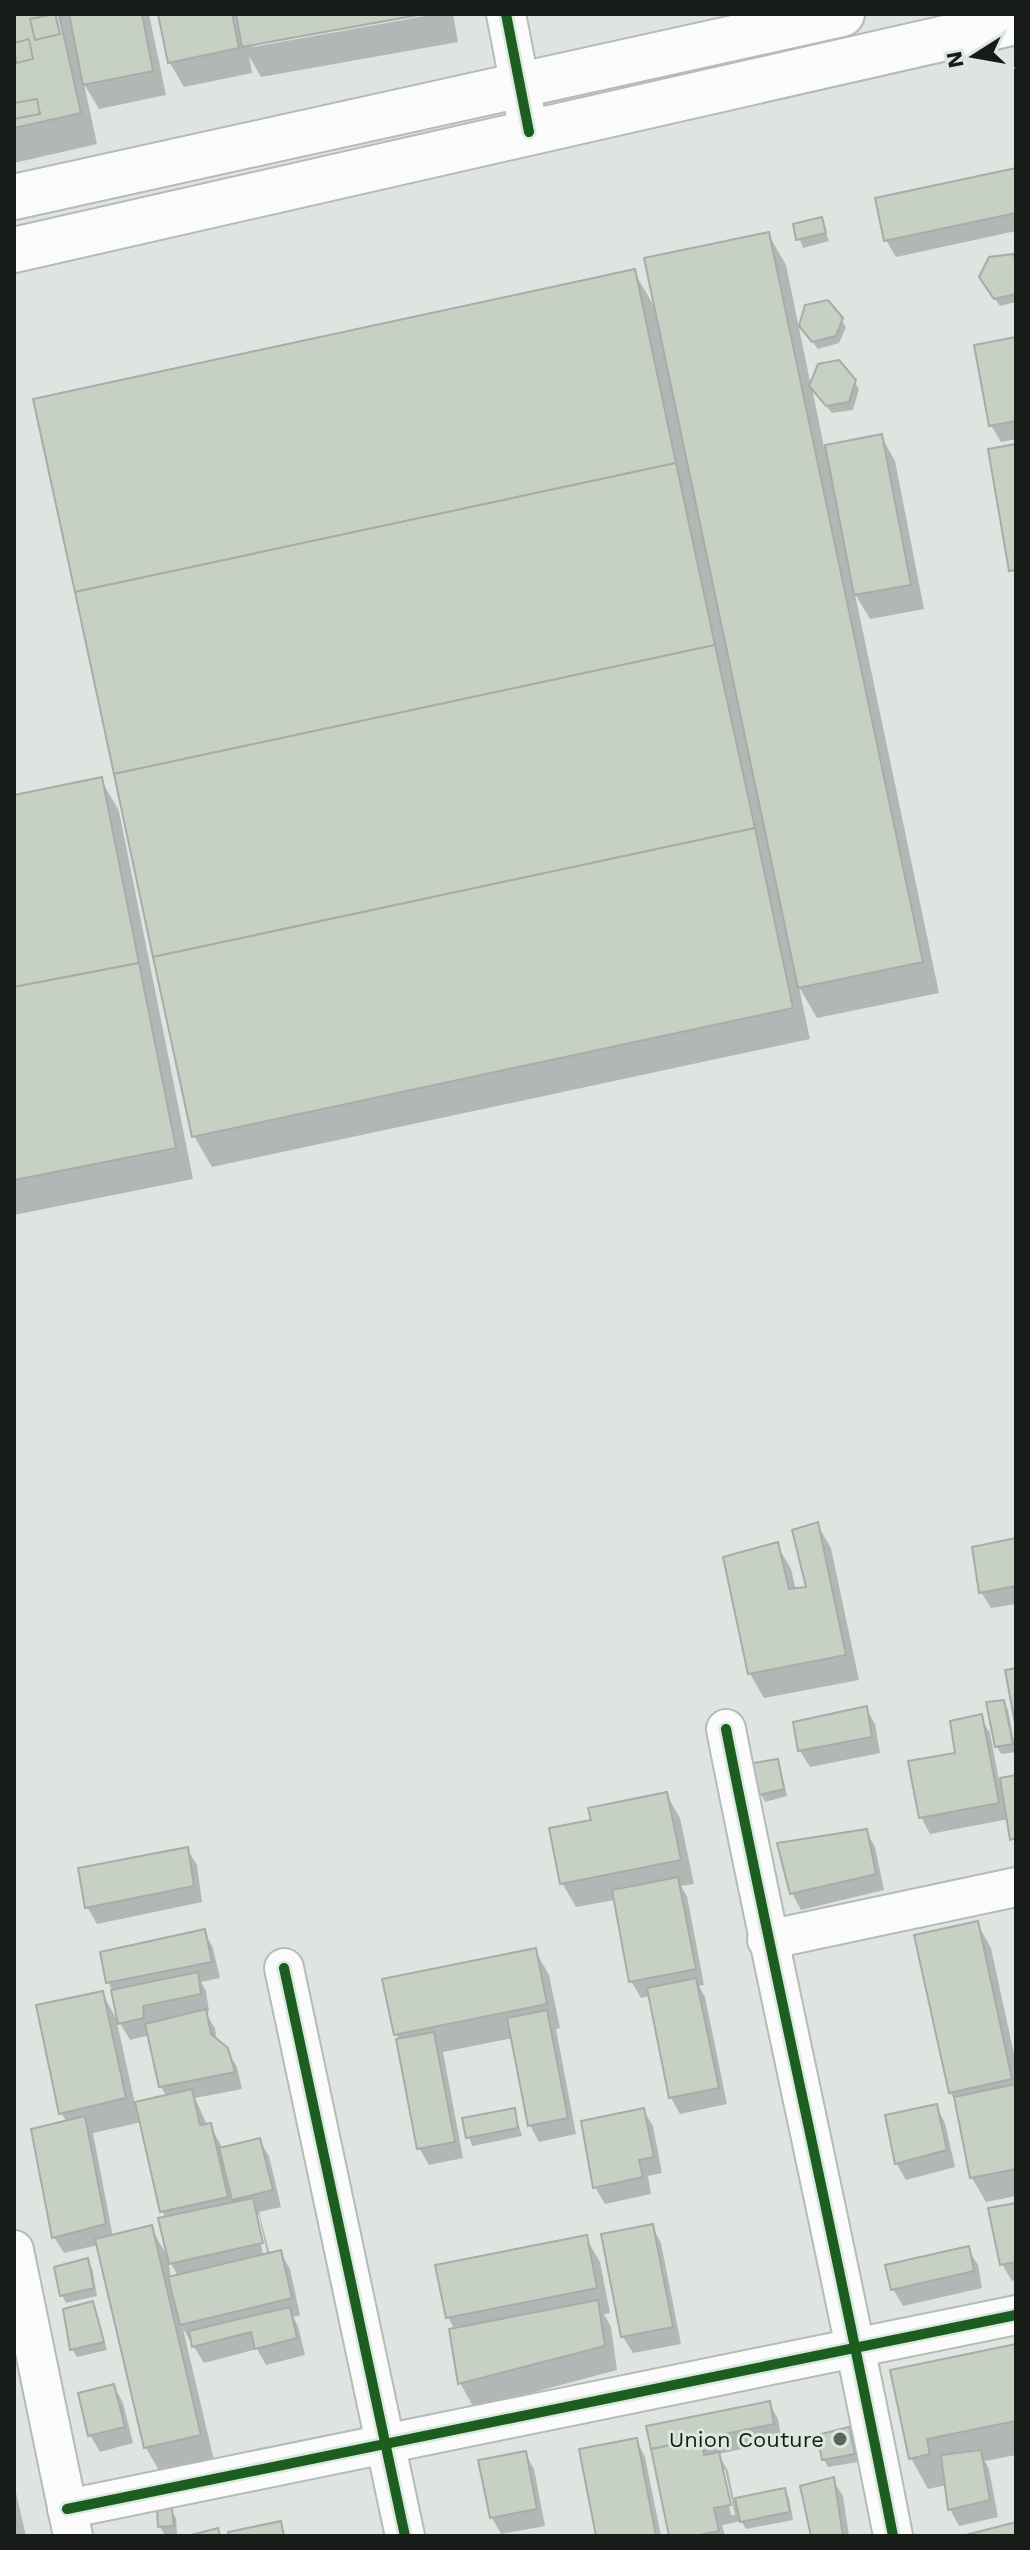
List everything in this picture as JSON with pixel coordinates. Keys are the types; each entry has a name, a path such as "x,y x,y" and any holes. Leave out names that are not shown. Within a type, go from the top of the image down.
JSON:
{"main road":[{"path":"14,197 842,14"},
{"path":"14,250 1016,22"}],"street":[{"path":"506,14 529,132"},
{"path":"726,1729 767,1940 857,2349 893,2536"},
{"path":"767,1940 1016,1887"},
{"path":"284,1968 405,2536"},
{"path":"14,2250 29,2395 70,2522 386,2444 1016,2315"}],"building":[{"path":"14,14 59,14 81,113 14,128"},
{"path":"55,14 60,34 35,40 30,19"},
{"path":"69,14 142,14 153,71 83,85"},
{"path":"158,14 232,14 239,48 168,63"},
{"path":"236,14 424,14 242,47"},
{"path":"29,39 33,59 16,63 14,43"},
{"path":"37,99 40,114 14,119 14,103"},
{"path":"1016,168 1016,213 884,241 875,198"},
{"path":"822,217 826,233 796,240 793,224"},
{"path":"769,232 923,962 798,988 644,258"},
{"path":"1013,254 1016,260 1016,294 994,299 979,277 989,257"},
{"path":"635,269 676,463 75,592 33,399"},
{"path":"828,300 843,318 836,336 812,342 799,326 805,305"},
{"path":"1016,337 1016,421 989,426 974,345"},
{"path":"839,360 856,380 849,402 826,406 809,386 818,364"},
{"path":"882,434 911,585 854,595 825,445"},
{"path":"1016,444 1016,570 1009,571 988,449"},
{"path":"676,463 715,645 114,774 75,592"},
{"path":"715,645 755,828 153,957 114,774"},
{"path":"102,777 139,963 14,987 14,795"},
{"path":"755,828 793,1008 192,1137 153,957"},
{"path":"139,963 176,1148 14,1180 14,987"},
{"path":"818,1522 846,1655 748,1674 723,1557 778,1542 789,1589 806,1587 792,1530"},
{"path":"1016,1538 1016,1586 979,1593 972,1547"},
{"path":"1016,1668 1016,1723 1015,1723 1005,1670"},
{"path":"1004,1700 1013,1744 995,1747 986,1702"},
{"path":"867,1706 872,1737 798,1751 793,1722"},
{"path":"982,1714 999,1803 919,1818 908,1761 955,1753 950,1721"},
{"path":"778,1759 784,1789 759,1795 753,1763"},
{"path":"1016,1775 1016,1838 1010,1840 1000,1778"},
{"path":"667,1792 681,1860 560,1884 549,1828 591,1820 588,1808"},
{"path":"867,1829 876,1874 790,1894 777,1843"},
{"path":"188,1847 194,1886 85,1908 78,1868"},
{"path":"678,1877 696,1969 629,1982 612,1890"},
{"path":"978,1921 1012,2079 949,2093 914,1935"},
{"path":"205,1929 212,1962 106,1983 100,1952"},
{"path":"536,1948 547,2004 394,2035 382,1979"},
{"path":"198,1972 201,1994 143,2006 144,2018 118,2024 111,1990"},
{"path":"696,1978 719,2088 669,2098 647,1988"},
{"path":"103,1991 126,2098 59,2114 36,2005"},
{"path":"206,2009 211,2034 228,2048 235,2072 159,2087 145,2024"},
{"path":"547,2010 568,2118 528,2126 507,2018"},
{"path":"434,2032 455,2142 417,2149 396,2039"},
{"path":"1016,2084 1016,2169 970,2178 954,2097"},
{"path":"192,2089 200,2125 211,2123 228,2197 160,2212 135,2102"},
{"path":"937,2104 947,2150 895,2164 885,2115"},
{"path":"515,2108 518,2128 466,2138 462,2118"},
{"path":"644,2108 654,2157 639,2160 643,2177 593,2188 581,2121"},
{"path":"85,2116 106,2224 52,2238 31,2129"},
{"path":"260,2138 273,2190 232,2200 219,2148"},
{"path":"253,2198 263,2243 169,2264 158,2218"},
{"path":"1016,2203 1016,2262 1000,2265 988,2208"},
{"path":"653,2224 673,2327 621,2337 601,2234"},
{"path":"152,2225 201,2435 144,2448 95,2239"},
{"path":"587,2235 597,2288 446,2318 435,2265"},
{"path":"969,2246 974,2271 891,2290 885,2265"},
{"path":"281,2250 292,2298 180,2325 168,2277"},
{"path":"88,2258 94,2288 60,2296 54,2267"},
{"path":"598,2300 605,2346 458,2384 449,2329"},
{"path":"93,2301 104,2342 70,2350 63,2309"},
{"path":"290,2307 297,2338 255,2349 251,2332 192,2347 189,2331"},
{"path":"1016,2344 1016,2421 927,2439 930,2454 909,2459 890,2370"},
{"path":"114,2384 125,2427 88,2436 78,2393"},
{"path":"770,2401 774,2424 651,2449 646,2426"},
{"path":"849,2427 855,2454 822,2460 817,2435"},
{"path":"637,2438 656,2536 596,2536 579,2449"},
{"path":"701,2439 704,2455 719,2452 731,2505 714,2508 719,2531 694,2536 669,2536 651,2449"},
{"path":"981,2450 990,2500 948,2510 941,2455"},
{"path":"526,2451 537,2509 490,2518 478,2460"},
{"path":"834,2477 843,2536 811,2536 800,2486"},
{"path":"785,2488 790,2512 740,2522 735,2498"},
{"path":"172,2508 174,2526 158,2527 157,2509"},
{"path":"281,2521 284,2536 229,2536 228,2532"},
{"path":"1016,2522 1016,2536 962,2536"},
{"path":"218,2528 220,2536 187,2536"}],"cycle path":[{"path":"506,14 529,132"},
{"path":"726,1729 893,2536"},
{"path":"284,1968 405,2536"},
{"path":"67,2509 1016,2315"}],"place":[{"name":"Union Couture","path":"840,2439"}]}
